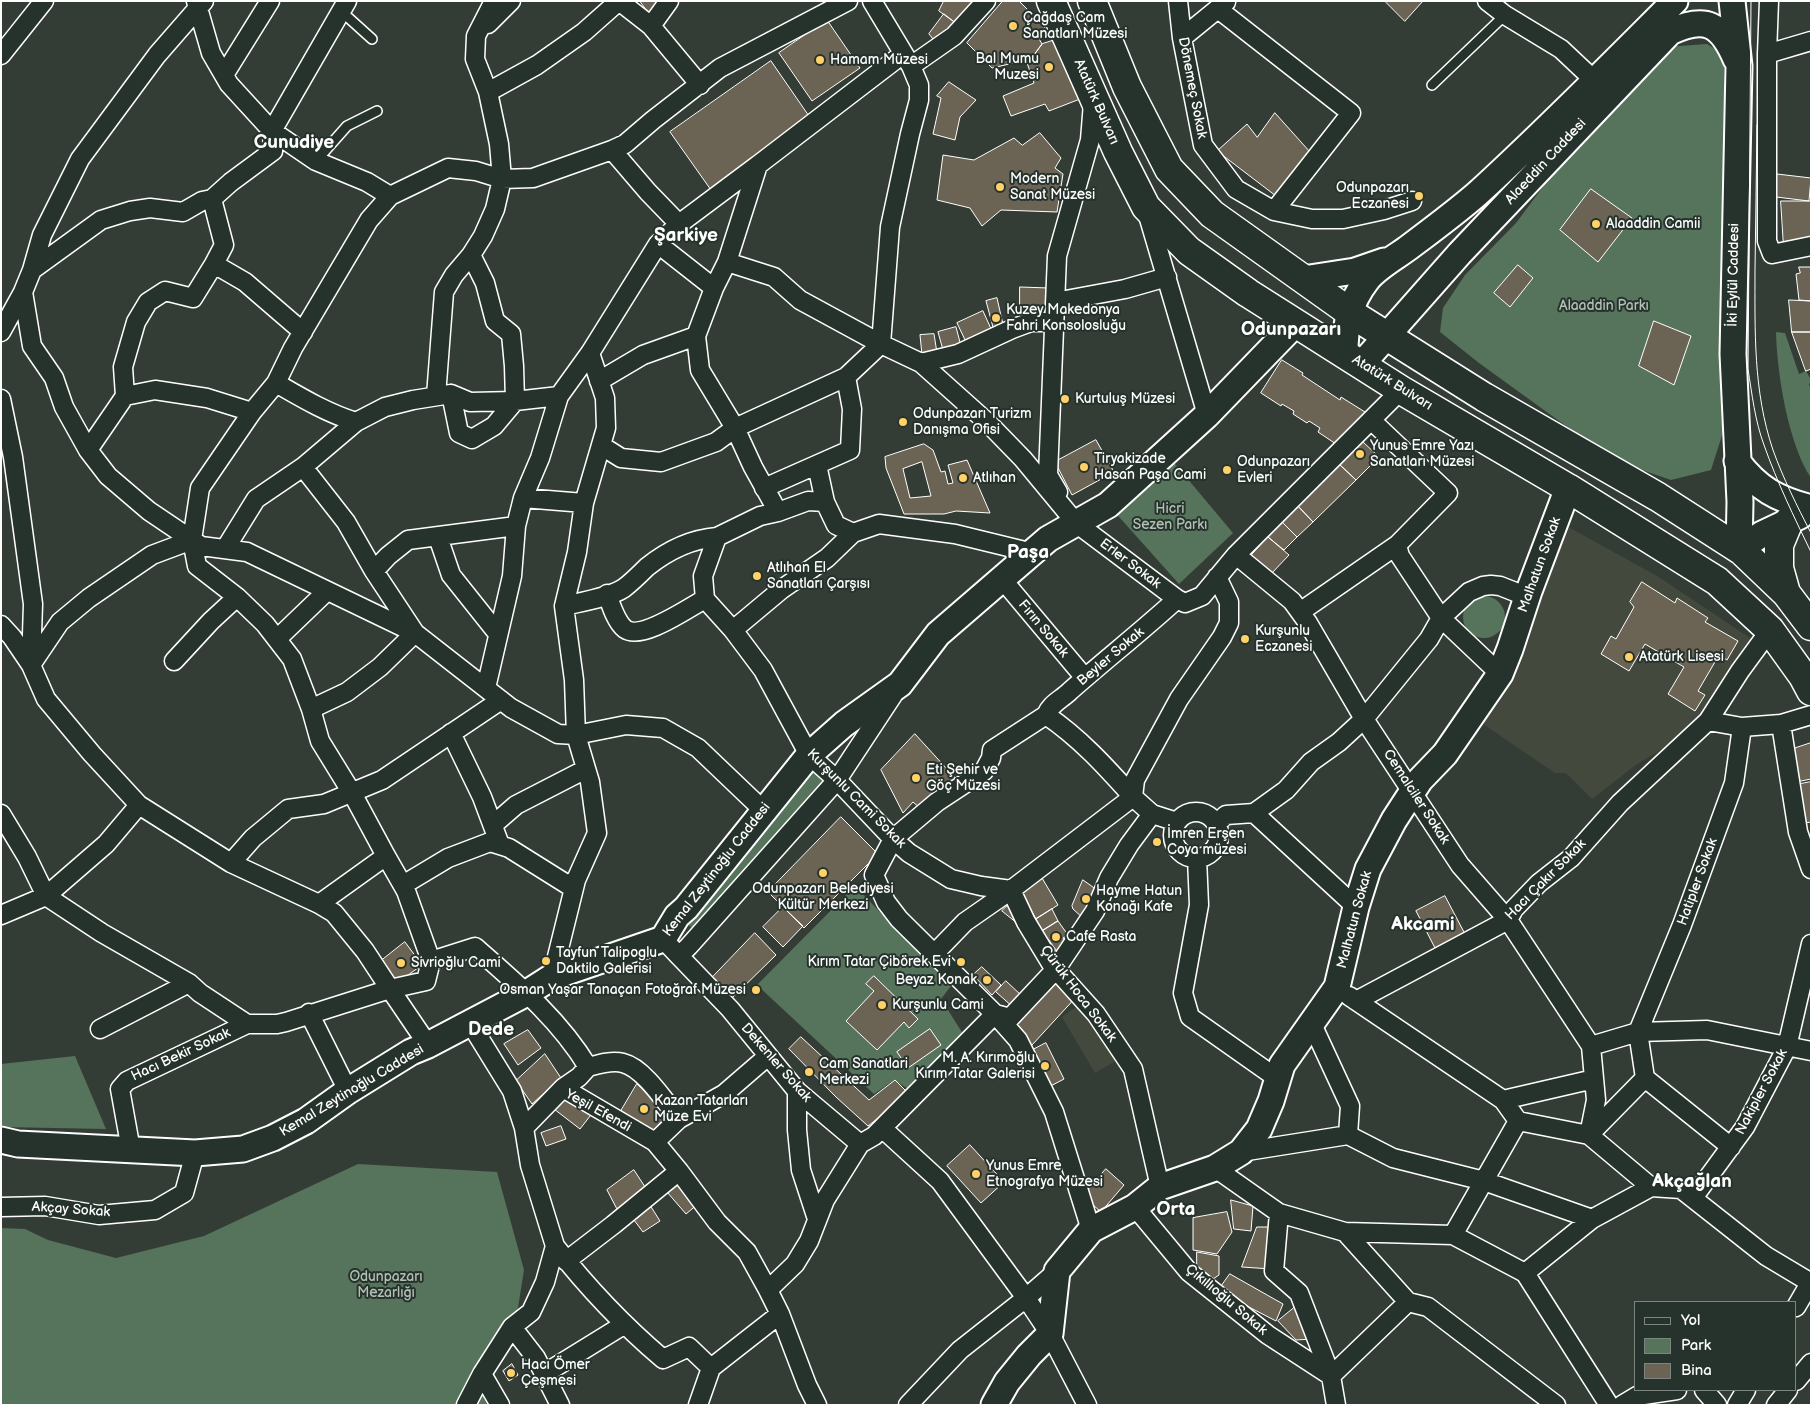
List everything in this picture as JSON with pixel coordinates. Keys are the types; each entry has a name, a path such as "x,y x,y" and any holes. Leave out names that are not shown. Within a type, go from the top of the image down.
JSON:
{"main road":[{"name":"Atatürk Bulvarı","path":"1051,1 1118,152 1146,207 1188,251 1248,293 1353,360 1568,488 1618,520 1728,563"},
{"path":"1092,1 1127,87 1169,169 1212,214 1349,312 1484,397 1658,497 1728,563 1811,691"},
{"path":"1803,514 1779,545 1779,568 1786,593 1811,626"},
{"path":"1728,563 1786,593"}],"street":[{"path":"3,51 44,1"},
{"path":"224,74 270,1"},
{"path":"471,256 486,283 495,321 511,334 515,401 494,426 472,439 459,433 443,395 444,292 454,275 471,256 483,236 494,209 502,179 499,144 488,92 475,59 476,36 494,1"},
{"path":"476,36 511,1"},
{"path":"488,92 537,65 584,32 619,1 651,26 700,85"},
{"path":"651,26 669,1"},
{"path":"1,814 27,857 46,896 102,934 189,983 200,993 247,1024 277,1024 390,989 426,981 431,961 403,884 352,792 320,741 311,709 292,660 265,624 237,597 197,566 192,540 200,488 252,412 276,383 303,332 369,220 390,196 448,168 476,170 502,179 533,178 612,150 624,144 720,68 825,7 848,1"},
{"path":"602,446 621,458 662,462 716,442 735,428 846,377 882,344 890,227 919,100 919,85 907,60 872,1"},
{"path":"486,688 512,576 516,526 523,498 540,458 559,396 590,353 658,244 679,224 758,165 907,60 954,36 986,1"},
{"name":"Dönemeç Sokak","path":"1178,1 1182,38 1203,145 1236,188 1274,211 1312,219 1343,219 1384,210 1412,201"},
{"path":"1487,1 1510,8 1561,49 1595,81"},
{"name":"Alaeddin Caddesi","path":"1675,1 1595,81 1476,194 1436,228 1368,278 1356,296 1349,312 1345,330 1353,360 1387,336 1460,253 1670,32 1685,25 1703,23 1719,30 1730,44 1739,66"},
{"name":"İki Eylül Caddesi","path":"1728,563 1740,502 1733,354 1739,66 1732,1"},
{"path":"1769,1 1766,241 1772,254 1811,246"},
{"path":"200,4 211,53 229,84 272,131 316,161 367,182 390,196"},
{"path":"1,332 23,292 32,270 42,235 80,159 157,54 200,4"},
{"path":"1182,38 1222,5 1351,113 1274,211"},
{"path":"32,270 101,220 130,211 150,208 183,212 202,201 212,199 230,182 273,151 272,131 344,6"},
{"path":"1767,54 1811,41"},
{"path":"1076,523 1048,475 1054,322 1057,256 1090,140 1094,95"},
{"path":"612,150 648,192 679,224"},
{"path":"758,165 727,262 714,288 696,336 700,370 735,428 764,488 778,512"},
{"path":"88,450 125,396 123,367 136,322 148,302 165,291 193,298 224,245 212,199"},
{"path":"1146,207 1207,415"},
{"path":"658,244 714,288"},
{"path":"1303,279 1355,271 1396,257"},
{"path":"727,262 774,277 800,300 882,344 921,362 988,423 1023,459 1076,523"},
{"path":"214,264 245,282 303,332"},
{"path":"1055,302 1125,289 1167,277"},
{"path":"23,292 32,346 54,378 64,406 88,450 108,476 149,511 201,546 247,552 415,633 511,708 558,734 576,735 626,725 663,728 698,748 764,811"},
{"path":"921,362 958,354 1031,322 1054,322"},
{"name":"Kemal Zeytinoğlu Caddesi","path":"1,1140 18,1144 195,1153 243,1149 274,1138 306,1121 348,1091 411,1052 527,993 552,977 671,948 678,916 809,754 844,724 900,684 938,634 1048,539 1108,505 1207,415 1296,323"},
{"path":"600,381 644,355 696,336"},
{"path":"552,977 576,880 597,833 590,782 576,735 574,680 564,606 577,552 584,503 606,428 605,398 590,353"},
{"path":"764,488 850,450 852,409 846,377"},
{"path":"276,383 330,412 356,422"},
{"path":"125,396 155,390 207,398 252,412"},
{"name":"Beyler Sokak","path":"893,839 937,802 984,771 991,758 992,750 1046,715 1050,706 1068,693 1099,665 1181,601 1202,596 1236,555 1401,390"},
{"path":"225,550 256,499 302,466 356,422 384,407 443,395 470,402 515,401 559,396"},
{"path":"1,399 13,457 33,604 31,665"},
{"path":"1300,612 1397,545 1448,493 1371,420"},
{"path":"1728,563 1762,534 1803,514 1791,502 1761,487 1749,477 1737,461"},
{"path":"817,465 825,502 836,525 854,533"},
{"path":"302,466 346,522 374,571 415,633"},
{"name":"Malhatun Sokak","path":"1057,1271 1091,1230 1135,1208 1160,1187 1215,1168 1242,1152 1259,1129 1282,1065 1312,1022 1346,994 1356,907 1368,869 1394,820 1420,780 1445,754 1500,674 1568,488"},
{"path":"523,498 584,503"},
{"path":"564,606 623,589 650,565 681,546 703,538 717,537 760,516 778,512 808,501 825,502"},
{"name":"Erler Sokak","path":"1076,523 1181,601"},
{"path":"733,630 782,589 827,558 854,533 878,524 955,534 1032,553"},
{"path":"374,571 388,556 408,540 516,526"},
{"path":"438,537 451,575 498,634"},
{"path":"608,594 614,612 624,628 634,633 651,629 705,599 703,576 717,537"},
{"path":"31,665 60,622 89,598 152,555 192,540"},
{"path":"1397,545 1400,556 1441,618 1500,674"},
{"name":"Cemalciler Sokak","path":"1236,555 1292,601 1308,623 1364,719 1460,865 1508,920 1591,1046"},
{"path":"934,954 965,922 1011,890 1133,797 1135,780 1179,699 1222,637 1229,623 1229,602 1217,577"},
{"name":"Fırın Sokak","path":"1002,579 1085,678"},
{"path":"1216,824 1226,815 1254,813 1286,790 1311,762 1339,742 1364,719 1429,639 1441,618 1469,592 1483,586 1500,586 1528,597"},
{"path":"277,639 326,591"},
{"path":"174,661 211,621 237,597"},
{"name":"Kurşunlu Cami Sokak","path":"705,599 733,630 762,670 809,754 837,780 893,839 909,853 951,879 1011,890"},
{"path":"1,625 12,637 31,665 46,699 92,754 139,805 231,863 319,904 334,913 365,951 428,1045"},
{"name":"Hacı Çakır Sokak","path":"1346,994 1508,920 1514,909 1526,896 1539,883 1571,858 1620,802 1708,721 1740,671 1770,630"},
{"path":"311,709 347,692 380,667 415,633"},
{"path":"671,948 837,780 900,684"},
{"path":"231,863 253,838 288,809 324,804 382,780 501,700"},
{"path":"1046,715 1066,728 1152,814 1177,822"},
{"path":"1708,721 1742,727 1781,724 1811,715"},
{"path":"1781,724 1798,832 1811,869"},
{"name":"Hatipler Sokak","path":"1638,1032 1682,925 1734,783 1742,727"},
{"path":"451,733 482,796 500,845"},
{"path":"493,825 516,805 586,769"},
{"path":"1,915 46,896 106,844 139,805"},
{"path":"1189,813 1204,814 1216,824 1218,840 1216,847 1210,853 1197,858 1183,854 1178,850 1173,836 1177,822 1189,813"},
{"path":"1254,813 1356,907"},
{"path":"994,1014 1010,1018 1056,969 1095,911 1109,878 1129,844 1152,814"},
{"path":"893,839 874,875 890,907 1018,1040 1054,1112 1091,1230"},
{"path":"403,884 448,858 490,842 509,848 568,885 576,880"},
{"path":"319,904 386,856"},
{"path":"1197,858 1199,905 1183,993 1190,1017 1278,1079"},
{"name":"Çürük Hoca Sokak","path":"1011,890 1026,922 1056,969 1096,1014 1134,1069 1160,1187"},
{"name":"Nakipler Sokak","path":"1693,1198 1745,1127 1787,1047 1811,944"},
{"path":"431,961 475,947 527,993 556,1023 588,1067"},
{"name":"Dekenler Sokak","path":"671,948 730,1010 797,1091 860,1144"},
{"path":"100,1028 189,983"},
{"path":"1346,994 1503,1100 1518,1121 1589,1135 1651,1187"},
{"path":"309,1013 348,1091"},
{"path":"768,1290 795,1264 809,1241 825,1200 860,1144 874,1136 994,1014"},
{"path":"1312,1022 1350,1106 1348,1135"},
{"path":"470,1023 512,1091 524,1128 530,1165 554,1246 625,1324 663,1359 689,1347 711,1368"},
{"name":"Hacı Bekir Sokak","path":"132,1150 120,1089 127,1081 247,1024"},
{"path":"1589,1135 1596,1100 1591,1046 1638,1032 1707,1030 1811,1051"},
{"path":"1638,1032 1645,1078 1731,1148"},
{"path":"655,1142 679,1119 724,1094 768,1056"},
{"path":"563,1088 579,1077 588,1067 610,1062 624,1063 638,1070 679,1119"},
{"path":"1589,1135 1645,1078"},
{"path":"1503,1100 1594,1079"},
{"name":"Yeşil Efendi","path":"524,1128 563,1088 655,1142 717,1222 747,1252 780,1314 807,1385 817,1405"},
{"path":"797,1091 797,1130 801,1170 816,1219"},
{"path":"1453,1234 1518,1121"},
{"path":"882,1128 940,1181 1026,1298 1050,1334 1087,1405"},
{"path":"1242,1152 1348,1135 1393,1158 1484,1181 1592,1219"},
{"name":"Akçay Sokak","path":"1,1207 45,1206 99,1214 155,1210 184,1194 195,1153"},
{"path":"1215,1168 1279,1213 1345,1232 1453,1234 1525,1273 1609,1405"},
{"path":"566,1260 613,1225 679,1171"},
{"path":"1525,1273 1592,1219 1651,1187 1681,1189 1766,1256 1811,1283 1797,1305"},
{"name":"Çıkıllıoğlu Sokak","path":"1135,1208 1189,1272 1268,1335 1331,1376"},
{"path":"1279,1213 1274,1271 1299,1293 1331,1376 1336,1405"},
{"path":"1345,1232 1408,1302 1428,1307 1556,1405"},
{"path":"466,1405 482,1374 512,1327 531,1312 545,1282 554,1246"},
{"path":"908,1405 960,1350 1057,1271"},
{"path":"994,1405 1007,1382 1029,1354 1050,1334 1057,1271"},
{"path":"1331,1376 1408,1302"},
{"path":"699,1404 711,1368 780,1314"},
{"path":"544,1374 625,1324"},
{"path":"512,1327 536,1358 560,1405"},
{"path":"1797,1380 1811,1363"},
{"path":"482,1374 500,1405"},
{"path":"1622,1405 1637,1396 1670,1391"},
{"path":"1705,1391 1717,1405"},
{"path":"1737,1405 1745,1391"},
{"path":"1776,1405 1787,1391"}],"lane":[{"path":"344,6 372,39"},
{"path":"1432,85 1510,8"},
{"path":"316,161 346,126 377,111"}],"shaded area":[{"name":"Atatürk Lisesi","path":"1561,523 1657,576 1756,642 1698,722 1656,753 1637,764 1592,799 1566,773 1555,773 1480,722"},
{"path":"1083,1002 1121,1058 1095,1073 1062,1017"}],"green space":[{"name":"Alaaddin Parkı","path":"1707,44 1724,54 1725,426 1711,470 1671,480 1613,460 1479,363 1440,332 1443,308 1465,275 1516,223 1589,125 1666,47"},
{"path":"1776,332 1785,333 1799,374 1806,371 1811,380 1809,385 1811,388 1811,478 1796,446 1785,408 1781,387"},
{"name":"Hicri Sezen Parkı","path":"1171,459 1233,533 1179,584 1112,509"},
{"path":"1488,596 1496,599 1502,605 1505,617 1502,629 1496,635 1480,638 1472,635 1466,629 1463,613 1466,605 1472,599"},
{"path":"806,764 824,780 695,930 678,918"},
{"path":"855,886 951,986 941,999 965,1037 910,1090 894,1080 874,1094 757,985"},
{"path":"75,1056 106,1129 1,1127 1,1064"},
{"name":"Odunpazarı Mezarlığı","path":"358,1164 497,1172 524,1270 518,1308 476,1377 487,1405 1,1405 1,1228 25,1229 48,1240 116,1258 204,1236"}],"building":[{"path":"640,1 658,1 649,13"},
{"path":"944,1 978,1 957,24 939,11"},
{"path":"1003,1 1019,1 1045,27 1038,37 1042,44 1031,59 992,68 967,43"},
{"path":"1385,1 1423,1 1405,21"},
{"path":"944,14 957,24 937,44 929,34"},
{"name":"Hamam Müzesi","path":"827,20 860,68 812,101 779,53"},
{"path":"1055,40 1080,99 1049,111 1045,104 1011,116 1003,96 1034,83 1026,60 1031,59 1042,44"},
{"path":"771,61 811,119 711,190 670,132"},
{"path":"949,82 976,100 960,117 955,140 933,134 941,98 937,96"},
{"path":"1275,113 1310,152 1276,196 1217,151 1247,124 1257,137"},
{"name":"Modern Sanat Müzesi","path":"1040,133 1061,158 1055,168 1063,174 1057,212 1001,210 982,226 970,208 937,200 943,155 974,160 1014,138 1022,145"},
{"path":"1777,174 1811,178 1809,201 1776,197"},
{"name":"Alaaddin Camii","path":"1591,189 1632,218 1598,262 1560,230"},
{"path":"1781,201 1811,201 1811,243 1784,248"},
{"path":"1518,265 1533,278 1510,307 1494,293"},
{"path":"1799,267 1811,267 1811,301 1799,300 1796,274 1800,273"},
{"path":"1020,287 1049,288 1048,317 1020,316"},
{"path":"997,298 1004,329 994,331 986,301"},
{"path":"1789,300 1811,301 1811,332 1792,332"},
{"path":"983,311 992,331 966,342 957,323"},
{"path":"1654,321 1691,336 1674,385 1639,366"},
{"path":"956,327 961,346 943,350 938,332"},
{"path":"1792,332 1811,332 1811,369 1806,371"},
{"path":"934,334 937,353 922,355 920,335"},
{"path":"1282,360 1340,400 1341,397 1365,412 1342,448 1318,432 1320,428 1309,421 1307,423 1293,414 1294,411 1282,404 1281,406 1261,393"},
{"name":"Tiryakizade Hasan Paşa Cami","path":"1096,440 1114,472 1072,495 1055,462"},
{"path":"1362,441 1379,457 1356,480 1339,464"},
{"name":"Atlıhan","path":"924,444 933,450 941,472 945,471 948,484 953,483 948,465 967,460 990,513 956,511 944,514 904,514 886,468 885,457","holes":["922,462 931,496 910,498 903,469"]},
{"path":"1339,464 1356,480 1313,522 1297,505"},
{"path":"1297,505 1313,522 1297,537 1282,522"},
{"path":"1282,522 1297,537 1284,550 1268,537"},
{"path":"1268,537 1289,555 1271,574 1250,557"},
{"path":"1642,582 1675,603 1677,598 1708,618 1705,622 1738,641 1727,660 1719,655 1698,691 1705,695 1695,711 1668,694 1684,667 1645,644 1629,671 1601,654 1611,636 1616,639 1634,607 1630,602"},
{"path":"915,734 957,780 921,809 913,802 903,813 881,770"},
{"path":"1811,743 1811,779 1796,782 1793,749"},
{"path":"1811,782 1811,822 1799,824 1795,785"},
{"name":"Odunpazarı Belediyesi Kültür Merkezi","path":"841,817 878,854 804,928 768,892"},
{"path":"1042,878 1058,905 1036,919 1020,891"},
{"name":"Hayme Hatun Konağı Kafe","path":"1083,880 1100,892 1084,919 1072,906"},
{"path":"1445,896 1465,934 1436,950 1416,911"},
{"path":"1016,898 1018,924 1002,911"},
{"path":"783,907 803,926 783,947 763,927"},
{"path":"1052,909 1058,921 1042,931 1036,919"},
{"name":"Cafe Rasta","path":"1058,921 1068,935 1063,938 1068,946 1059,954 1042,931"},
{"path":"755,933 776,955 730,1000 710,980"},
{"name":"Sivrioğlu Cami","path":"405,942 422,965 397,983 381,961"},
{"name":"Beyaz Konak","path":"982,967 1001,985 992,995 973,975"},
{"path":"1059,974 1078,995 1032,1045 1014,1026"},
{"name":"Kurşunlu Cami","path":"874,976 918,1019 909,1028 904,1022 877,1050 846,1021 874,991 866,984"},
{"path":"1006,981 1022,996 1014,1008 996,992"},
{"path":"930,1029 941,1045 908,1068 897,1052"},
{"path":"528,1030 541,1048 518,1065 504,1044"},
{"path":"801,1037 869,1100 895,1080 909,1094 868,1126 836,1097 789,1049"},
{"name":"M. A. Kırımoğlu Kırım Tatar Galerisi","path":"1046,1043 1064,1079 1045,1089 1027,1053"},
{"path":"545,1054 561,1078 532,1104 516,1081"},
{"name":"Kazan Tatarları Müze Evi","path":"637,1084 669,1113 650,1134 618,1116"},
{"path":"566,1092 594,1111 580,1129 554,1109"},
{"path":"561,1126 566,1139 546,1146 541,1133"},
{"name":"Yunus Emre Etnografya Müzesi","path":"970,1145 1004,1182 981,1203 947,1166"},
{"path":"1106,1169 1124,1185 1101,1212 1083,1196"},
{"path":"634,1170 649,1193 618,1211 607,1190"},
{"path":"681,1181 699,1203 686,1214 667,1192"},
{"path":"1231,1200 1253,1206 1251,1231 1234,1229"},
{"path":"648,1202 660,1221 643,1232 631,1216"},
{"path":"1227,1212 1232,1232 1217,1254 1193,1250 1193,1218"},
{"path":"1257,1227 1272,1227 1271,1269 1242,1267"},
{"path":"1197,1252 1219,1256 1219,1275 1207,1283 1197,1273"},
{"path":"1230,1274 1283,1304 1276,1321 1218,1291"},
{"path":"1294,1308 1302,1315 1313,1339 1296,1340 1278,1321"},
{"name":"Hacı Ömer Çeşmesi","path":"512,1364 518,1375 509,1381 503,1371"}],"tram line":[{"path":"1751,1 1748,369 1756,417 1764,445 1780,486 1811,552"},
{"path":"1757,125 1755,315 1756,360 1759,383 1766,428 1773,450 1790,492 1811,533"}],"place":[{"name":"Çağdaş Cam Sanatları Müzesi","path":"1013,26"},
{"name":"Hamam Müzesi","path":"820,60"},
{"name":"Bal Mumu Muzesi","path":"1049,67"},
{"name":"Modern Sanat Müzesi","path":"1000,187"},
{"name":"Odunpazarı Eczanesi","path":"1419,196"},
{"name":"Alaaddin Camii","path":"1596,224"},
{"name":"Kuzey Makedonya Fahri Konsolosluğu","path":"996,318"},
{"name":"Kurtuluş Müzesi","path":"1065,399"},
{"name":"Odunpazarı Turizm Danışma Ofisi","path":"903,422"},
{"name":"Yunus Emre Yazı Sanatları Müzesi","path":"1360,454"},
{"name":"Tiryakizade Hasan Paşa Cami","path":"1084,467"},
{"name":"Odunpazarı Evleri","path":"1227,470"},
{"name":"Atlıhan","path":"963,478"},
{"name":"Atlıhan El Sanatları Çarşısı","path":"757,576"},
{"name":"Kurşunlu Eczanesi","path":"1245,639"},
{"name":"Atatürk Lisesi","path":"1629,657"},
{"name":"Eti Şehir ve Göç Müzesi","path":"916,778"},
{"name":"İmren Erşen Coya müzesi","path":"1157,842"},
{"name":"Odunpazarı Belediyesi Kültür Merkezi","path":"823,873"},
{"name":"Hayme Hatun Konağı Kafe","path":"1086,899"},
{"name":"Cafe Rasta","path":"1056,937"},
{"name":"Tayfun Talipoglu Daktilo Galerisi","path":"546,961"},
{"name":"Kırım Tatar Çibörek Evi","path":"961,962"},
{"name":"Sivrioğlu Cami","path":"401,963"},
{"name":"Beyaz Konak","path":"987,980"},
{"name":"Osman Yaşar Tanaçan Fotoğraf Müzesi","path":"756,990"},
{"name":"Kurşunlu Cami","path":"882,1005"},
{"name":"M. A. Kırımoğlu Kırım Tatar Galerisi","path":"1045,1066"},
{"name":"Cam Sanatlari Merkezi","path":"809,1072"},
{"name":"Kazan Tatarları Müze Evi","path":"644,1109"},
{"name":"Yunus Emre Etnografya Müzesi","path":"976,1174"},
{"name":"Hacı Ömer Çeşmesi","path":"511,1373"}],"district":[{"name":"Cunudiye","path":"294,143"},
{"name":"Şarkiye","path":"686,236"},
{"name":"Odunpazarı","path":"1291,330"},
{"name":"Paşa","path":"1028,553"},
{"name":"Akcami","path":"1423,925"},
{"name":"Dede","path":"491,1030"},
{"name":"Akçağlan","path":"1692,1182"},
{"name":"Orta","path":"1176,1210"}]}
